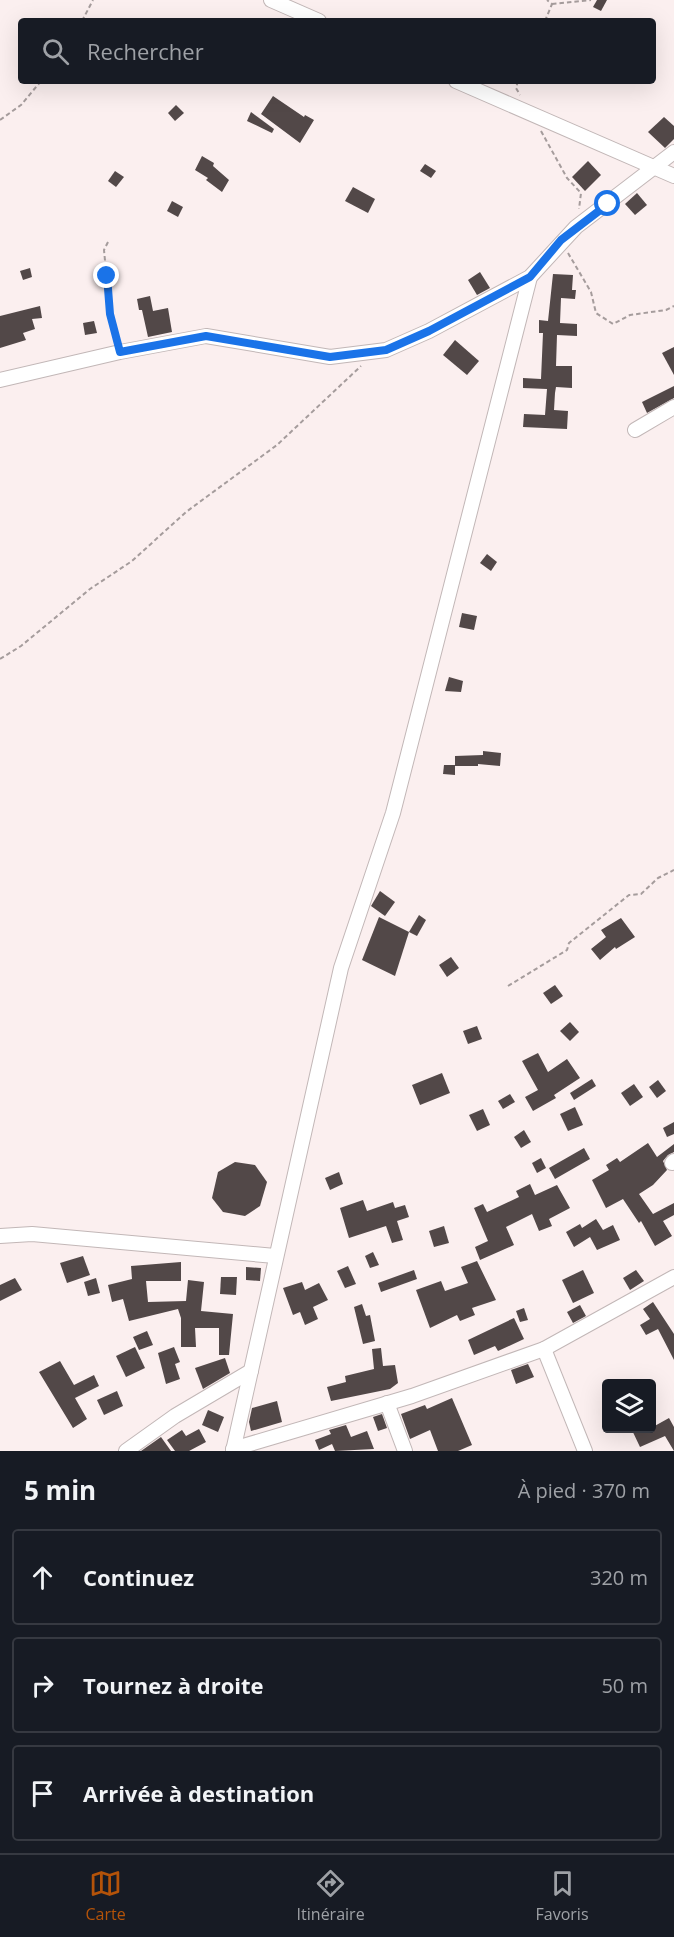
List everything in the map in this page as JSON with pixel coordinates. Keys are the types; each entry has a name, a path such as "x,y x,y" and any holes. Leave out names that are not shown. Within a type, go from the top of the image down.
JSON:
{"street":[{"path":"272,0 312,18"},
{"path":"463,84 674,176"},
{"path":"0,380 120,352 206,336 330,357 386,350 429,331 530,277 576,227 674,152"},
{"path":"655,168 674,165"},
{"path":"530,277 393,813 341,968 233,1450 387,1403 544,1349 674,1277"},
{"path":"635,430 674,407"},
{"path":"0,1236 32,1234 275,1256"},
{"path":"544,1349 585,1451"},
{"path":"126,1451 175,1416 251,1371"},
{"path":"387,1403 405,1451"}],"path":[{"path":"84,18 93,0"},
{"path":"547,0 552,4 591,0"},
{"path":"546,18 552,4"},
{"path":"0,120 21,105 38,84"},
{"path":"108,242 104,250 110,314 120,352"},
{"path":"0,659 21,646 90,589 132,561 186,512 277,445 362,365"},
{"path":"508,986 567,950 569,943 629,895 641,894 658,878 674,870"}],"building":[{"path":"597,0 607,0 601,11 593,7"},
{"path":"273,96 304,117 305,115 314,120 300,143 261,114"},
{"path":"176,105 184,113 175,121 168,113"},
{"path":"251,112 274,129 272,133 247,121"},
{"path":"664,117 674,126 674,139 665,148 648,132"},
{"path":"202,156 214,163 213,166 229,180 222,192 206,180 208,178 195,170"},
{"path":"588,161 601,175 585,191 572,177"},
{"path":"425,164 436,171 431,178 420,171"},
{"path":"115,171 124,177 116,187 108,181"},
{"path":"353,187 375,199 368,213 345,201"},
{"path":"637,193 647,205 635,215 625,204"},
{"path":"172,201 183,207 178,217 167,211"},
{"path":"30,268 32,277 23,280 20,271"},
{"path":"480,272 490,288 477,295 468,280"},
{"path":"553,274 573,275 572,290 576,290 575,299 561,298 560,323 577,324 577,336 557,335 556,366 572,366 572,388 556,387 555,393 554,410 568,411 567,429 523,427 524,414 545,415 547,389 523,388 523,378 541,379 543,333 539,333 539,320 548,321"},
{"path":"150,296 153,311 168,308 172,332 148,337 137,299"},
{"path":"40,306 42,318 32,319 35,329 23,333 26,340 0,348 0,316"},
{"path":"94,321 97,333 85,335 83,323"},
{"path":"455,340 479,361 467,375 443,355"},
{"path":"674,347 674,375 662,353"},
{"path":"674,386 674,398 647,413 642,402"},
{"path":"487,554 497,562 491,571 480,563"},
{"path":"462,613 477,616 474,630 459,627"},
{"path":"449,677 463,681 461,692 445,691"},
{"path":"483,751 501,753 500,766 478,764 478,766 455,766 455,756 483,755"},
{"path":"444,765 455,765 455,775 443,774"},
{"path":"380,891 395,902 385,916 371,906"},
{"path":"419,915 426,920 417,936 409,932"},
{"path":"379,917 409,932 395,976 362,960"},
{"path":"621,918 635,937 616,949 615,947 600,960 591,949 606,937 601,930"},
{"path":"451,957 459,968 447,977 439,965"},
{"path":"555,985 563,996 551,1004 543,993"},
{"path":"570,1022 579,1032 570,1041 560,1031"},
{"path":"477,1026 482,1039 468,1044 463,1031"},
{"path":"538,1053 548,1072 567,1059 580,1078 554,1095 556,1098 533,1111 525,1097 538,1090 522,1061"},
{"path":"442,1073 450,1093 420,1105 412,1085"},
{"path":"592,1079 596,1086 574,1100 570,1093"},
{"path":"658,1080 666,1091 657,1098 649,1087"},
{"path":"634,1084 643,1097 630,1106 621,1093"},
{"path":"510,1094 515,1102 503,1109 498,1101"},
{"path":"575,1107 583,1125 568,1131 560,1114"},
{"path":"483,1109 490,1125 477,1131 469,1115"},
{"path":"674,1122 674,1134 667,1137 663,1128"},
{"path":"524,1130 531,1142 521,1148 514,1137"},
{"path":"648,1143 657,1157 674,1144 674,1152 663,1161 667,1170 653,1185 639,1194 653,1214 674,1203 674,1215 663,1221 672,1236 655,1246 641,1221 639,1223 623,1199 606,1208 592,1180 609,1170 606,1165 617,1158 620,1162"},
{"path":"584,1148 590,1159 555,1179 549,1168"},
{"path":"541,1158 546,1168 537,1173 532,1163"},
{"path":"235,1162 255,1165 267,1182 260,1206 245,1216 223,1212 212,1198 218,1172"},
{"path":"339,1172 343,1184 330,1190 325,1178"},
{"path":"530,1184 535,1195 557,1185 570,1208 549,1219 552,1226 539,1231 532,1214 506,1227 514,1245 480,1260 475,1247 488,1241 474,1208 483,1204 487,1212 519,1197 516,1191"},
{"path":"363,1200 367,1211 393,1202 395,1208 405,1205 409,1217 397,1221 403,1240 392,1243 386,1226 349,1238 340,1208"},
{"path":"596,1219 603,1230 613,1225 620,1240 597,1250 590,1237 574,1247 566,1232 580,1224 582,1228"},
{"path":"444,1226 449,1243 434,1247 429,1231"},
{"path":"373,1252 379,1265 370,1268 365,1256"},
{"path":"83,1256 90,1275 67,1283 60,1263"},
{"path":"477,1261 496,1300 472,1308 475,1315 460,1321 457,1315 430,1328 416,1290 441,1281 445,1291 468,1283 461,1267"},
{"path":"181,1262 181,1281 146,1281 148,1302 186,1301 188,1280 204,1282 201,1311 233,1314 229,1355 219,1355 219,1328 195,1328 196,1347 181,1347 181,1318 178,1309 129,1321 123,1299 112,1302 108,1285 132,1279 131,1266"},
{"path":"348,1266 356,1284 345,1288 337,1271"},
{"path":"246,1267 261,1268 260,1281 246,1280"},
{"path":"414,1270 417,1279 381,1292 378,1283"},
{"path":"583,1270 594,1293 573,1303 562,1280"},
{"path":"636,1270 644,1281 630,1290 623,1278"},
{"path":"221,1277 237,1277 236,1295 220,1294"},
{"path":"15,1278 22,1290 0,1301 0,1285"},
{"path":"96,1278 100,1293 88,1296 84,1282"},
{"path":"302,1282 305,1290 319,1283 328,1300 313,1307 318,1319 305,1325 300,1312 293,1315 283,1288"},
{"path":"653,1302 674,1334 674,1360 658,1329 646,1335 640,1325 650,1319 643,1309"},
{"path":"362,1304 366,1316 370,1315 375,1341 363,1344 354,1307"},
{"path":"580,1305 586,1316 573,1323 567,1312"},
{"path":"524,1308 528,1320 520,1322 516,1311"},
{"path":"514,1318 524,1339 498,1351 495,1346 474,1355 468,1340"},
{"path":"147,1331 153,1345 139,1350 133,1337"},
{"path":"135,1347 145,1368 126,1377 116,1356"},
{"path":"174,1347 180,1362 175,1364 180,1379 166,1384 158,1353"},
{"path":"381,1348 383,1366 395,1365 398,1383 390,1389 331,1401 327,1387 346,1382 345,1376 374,1369 372,1349"},
{"path":"225,1358 230,1373 203,1389 195,1368"},
{"path":"60,1361 74,1385 94,1375 99,1386 75,1398 87,1419 73,1428 39,1372"},
{"path":"528,1364 534,1377 516,1384 511,1370"},
{"path":"117,1391 123,1406 104,1415 97,1400"},
{"path":"452,1398 472,1445 458,1451 438,1451 430,1430 410,1439 401,1414 425,1405 427,1409"},
{"path":"277,1401 282,1422 251,1431 249,1422 252,1408"},
{"path":"208,1410 224,1417 218,1432 202,1425"},
{"path":"382,1414 387,1428 378,1431 373,1417"},
{"path":"669,1418 674,1427 674,1451 665,1436 640,1447 633,1433 656,1433 656,1425"},
{"path":"346,1425 351,1437 367,1431 374,1449 335,1451 332,1444 319,1450 315,1440 331,1434 329,1430"},
{"path":"199,1429 206,1442 189,1451 175,1451 167,1440 182,1430 186,1436"},
{"path":"161,1437 171,1451 141,1451"}],"route":[{"path":"107,276 110,314 120,352 158,347 206,336 330,357 386,350 429,331 530,277 561,240 608,204"}]}
